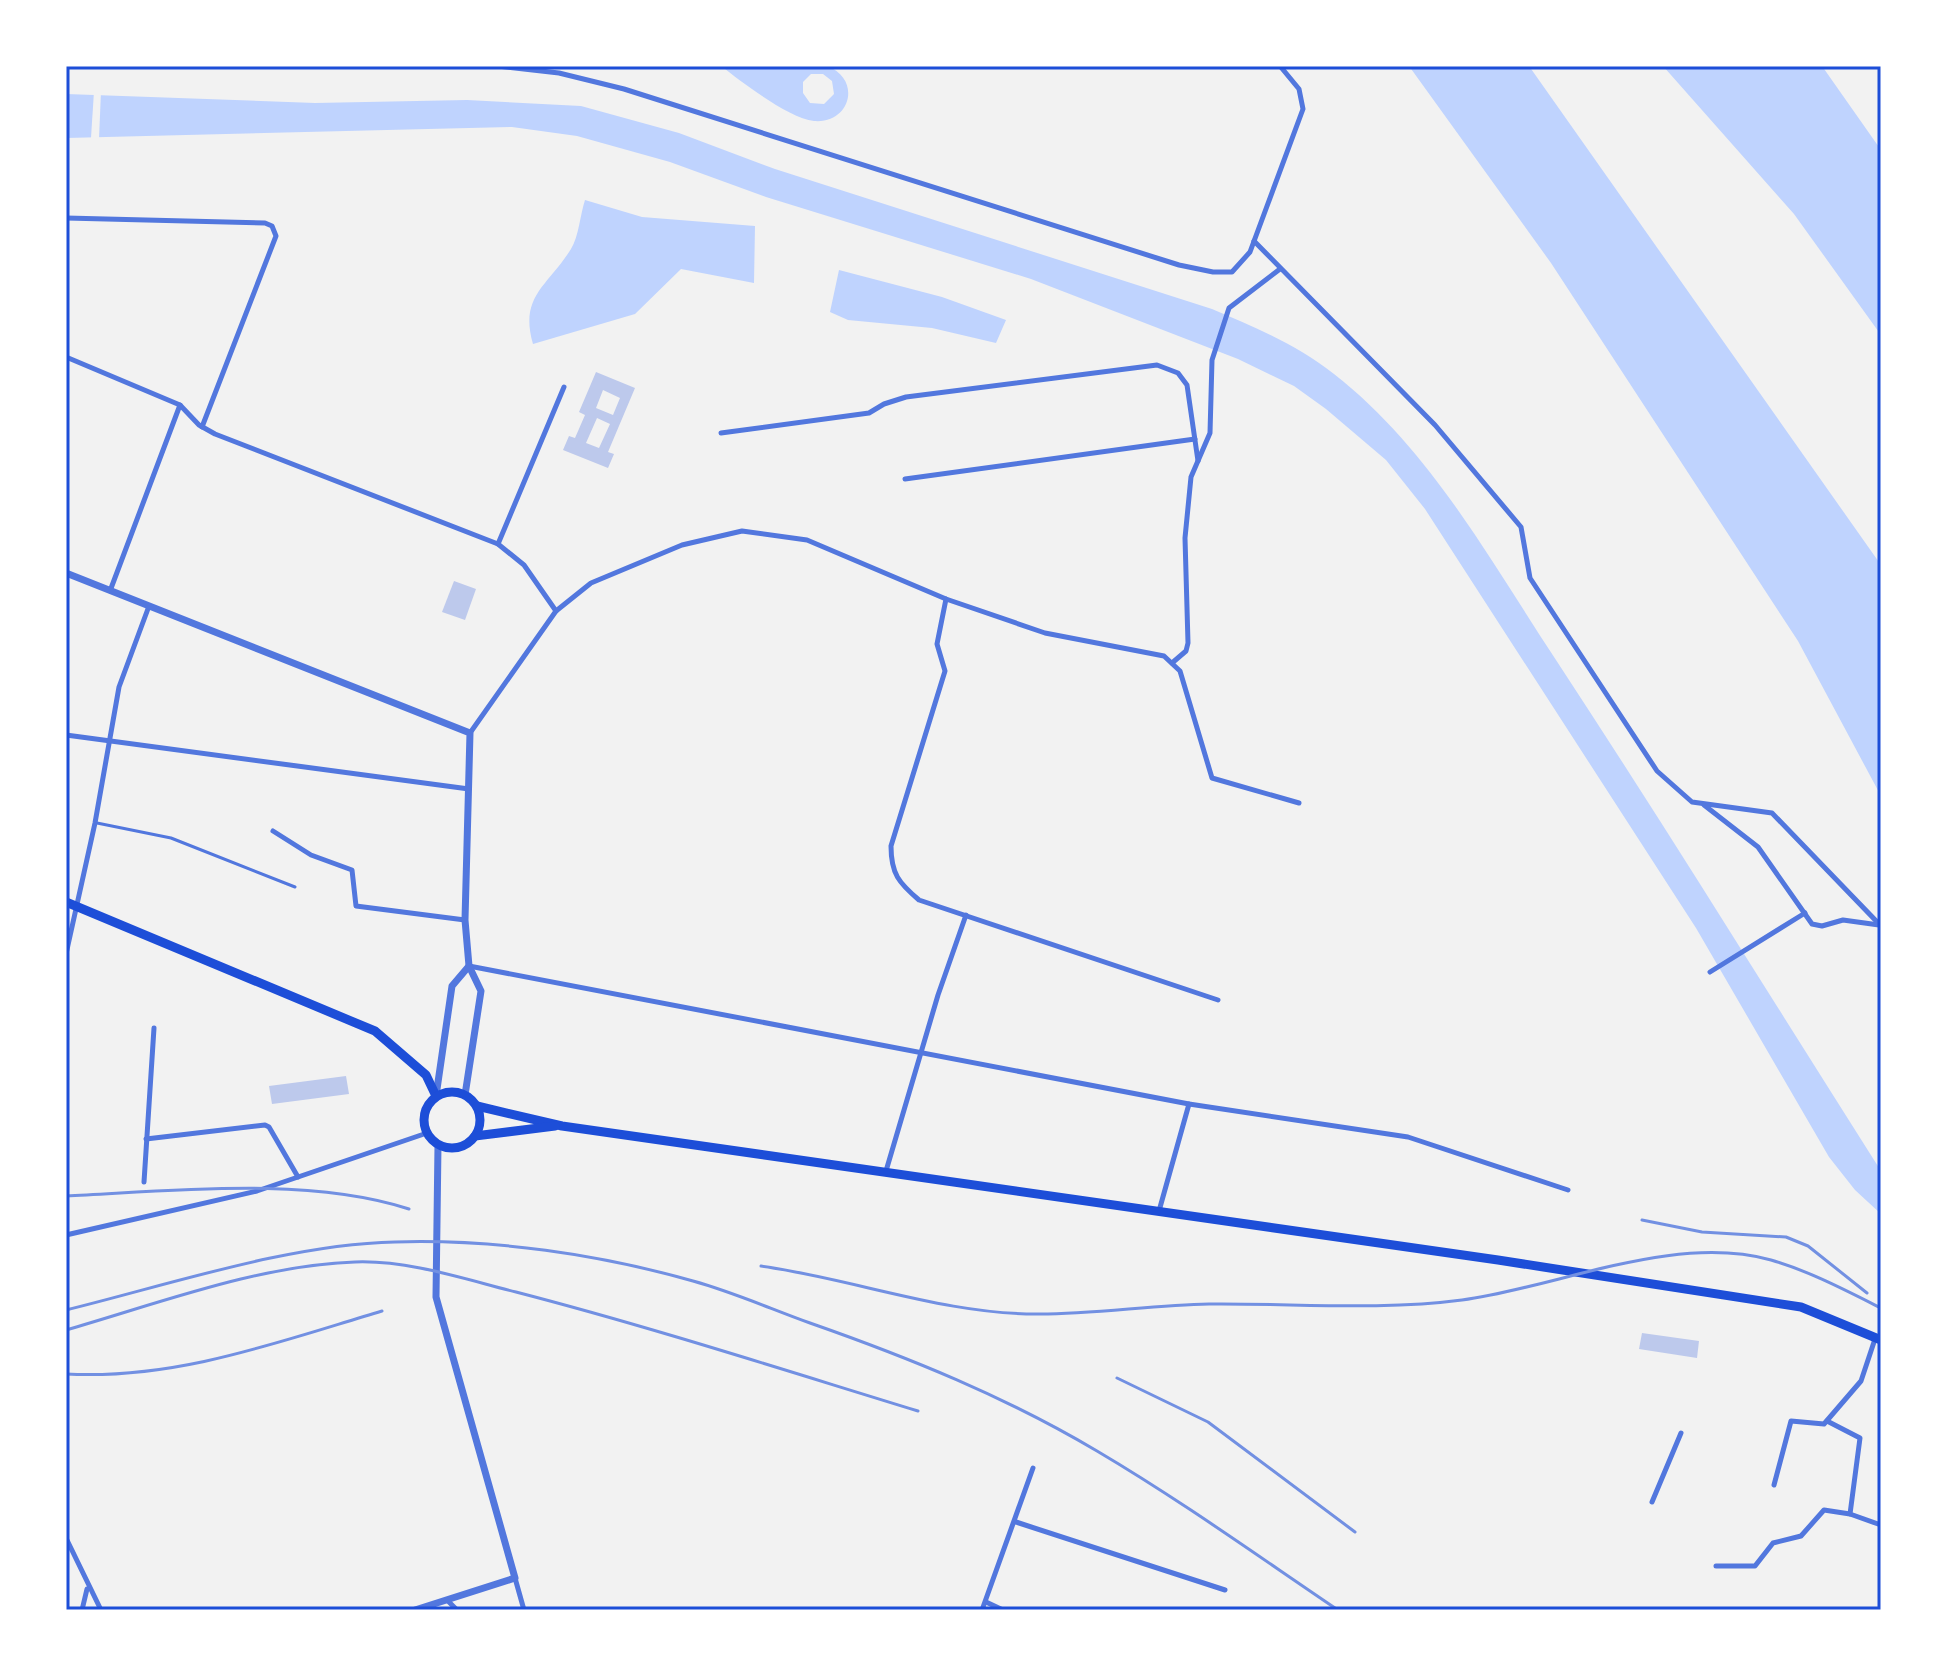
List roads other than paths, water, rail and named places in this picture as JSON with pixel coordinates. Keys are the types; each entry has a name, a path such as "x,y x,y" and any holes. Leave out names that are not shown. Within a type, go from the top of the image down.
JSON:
{"main road":[{"path":"66,902 375,1031 426,1075 436,1096"},
{"path":"562,1126 475,1136 460,1147 438,1145 427,1133 425,1109 436,1096 451,1091 465,1095 477,1106 562,1126 1801,1307 1878,1339"},
{"path":"475,1136 480,1121 477,1106"}],"street":[{"path":"498,66 559,73 624,89 1179,265 1213,272 1232,272 1250,252 1303,109 1299,89 1280,66"},
{"path":"66,218 265,223 272,226 276,236 202,427"},
{"path":"1254,241 1435,425 1521,527 1530,578 1657,771 1692,802 1772,813 1881,925"},
{"path":"1172,663 1186,651 1188,643 1185,538 1191,477 1210,433 1212,360 1229,308 1280,269"},
{"path":"66,357 180,405 202,427 498,544 524,565 556,611"},
{"path":"721,433 869,413 906,397 1145,364 1171,368 1183,377 1198,461"},
{"path":"498,544 564,387"},
{"path":"110,591 180,405"},
{"path":"905,479 1195,439"},
{"path":"465,1095 481,991 469,966 465,920 470,733 556,611 591,583 682,545 742,531 807,540 946,599 1045,633 1148,650 1180,671 1212,778 1299,803"},
{"path":"66,573 470,733"},
{"path":"946,599 937,644 945,671 891,846 891,865 896,880 919,900 1218,1000"},
{"path":"66,954 78,907 124,668 150,606"},
{"path":"66,735 470,789"},
{"path":"1702,804 1758,847 1812,924 1822,926 1843,920 1881,925"},
{"path":"273,831 311,855 352,870 356,906 465,920"},
{"path":"1710,972 1805,913"},
{"path":"886,1171 966,915"},
{"path":"436,1096 452,986 469,966"},
{"path":"469,966 1189,1104 1408,1137 1568,1190"},
{"path":"144,1182 154,1028"},
{"path":"1159,1211 1189,1104"},
{"path":"146,1139 265,1125 298,1177"},
{"path":"66,1235 257,1191 427,1133"},
{"path":"438,1145 436,1297 524,1610"},
{"path":"1827,1421 1861,1381 1878,1339"},
{"path":"1774,1485 1783,1464 1791,1421 1827,1421 1860,1438 1850,1514"},
{"path":"1652,1502 1681,1433"},
{"path":"982,1610 1033,1468"},
{"path":"1716,1566 1755,1566 1773,1543 1801,1536 1824,1510 1850,1514 1881,1525"},
{"path":"1016,1522 1225,1590"},
{"path":"66,1538 101,1610"},
{"path":"415,1610 515,1578"},
{"path":"82,1610 86,1584"},
{"path":"448,1601 457,1610"},
{"path":"986,1602 1003,1610"}],"lane":[{"path":"95,823 171,838 295,887"}],"water":[{"path":"721,66 827,66 845,80 848,100 837,116 814,121 779,106","holes":["811,74 823,74 832,81 834,94 824,104 810,103 803,93 803,82"]},
{"path":"1409,66 1529,66 1881,565 1881,796 1798,641 1551,263"},
{"path":"1663,66 1822,66 1881,150 1881,335 1794,214"},
{"path":"66,94 315,103 467,100 581,106 679,133 775,169 1212,309 1305,354 1334,374 1400,436 1482,545 1881,1171 1881,1214 1855,1190 1829,1157 1696,928 1425,509 1386,460 1294,386 1238,359 1031,279 766,197 670,162 577,136 512,127 66,138"},
{"path":"585,200 642,217 755,226 754,283 681,269 635,314 533,344 530,314 533,303 574,244"},
{"path":"839,270 942,297 1006,320 996,343 932,328 848,320 830,312"}],"railway":[{"path":"66,1196 194,1189 284,1189 328,1192 409,1209"},
{"path":"1642,1220 1702,1232 1786,1237 1808,1246 1867,1293"},
{"path":"66,1310 229,1267 355,1244 432,1242 508,1246 583,1256 657,1271 723,1290 884,1350 1028,1413 1158,1489 1338,1610"},
{"path":"761,1266 935,1303 1005,1313 1040,1314 1209,1304 1367,1306 1431,1303 1499,1293 1656,1257 1734,1253 1771,1260 1799,1270 1881,1308"},
{"path":"66,1330 245,1278 319,1265 375,1262 456,1276 617,1320 918,1411"},
{"path":"66,1374 107,1374 187,1365 265,1346 382,1311"},
{"path":"1117,1378 1208,1422 1355,1532"}]}
